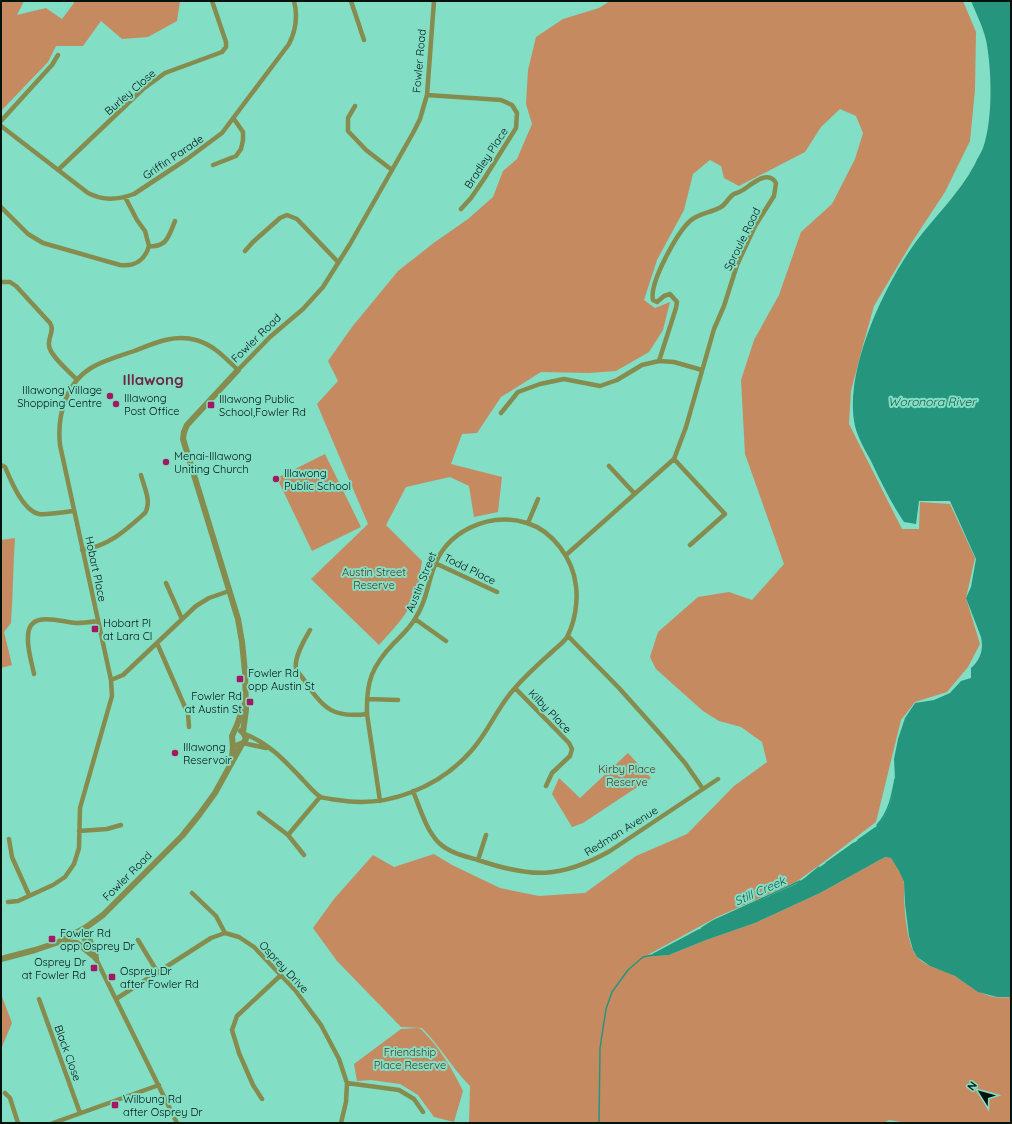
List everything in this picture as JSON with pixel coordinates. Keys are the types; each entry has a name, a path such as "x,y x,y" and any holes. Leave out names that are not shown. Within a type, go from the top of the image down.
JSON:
{"street":[{"name":"Burley Close","path":"58,170 154,80 173,70 222,52 226,46 226,42 212,1"},
{"name":"Griffin Parade","path":"1,126 80,189 94,196 107,199 125,197 141,190 217,138 234,119 289,44 294,32 296,21 294,1"},
{"path":"352,1 364,40"},
{"name":"Fowler Road","path":"244,733 246,710 245,672 238,618 186,451 183,436 184,430 189,422 270,336 303,309 330,277 420,119 427,95 434,1"},
{"path":"1,121 52,65 58,55"},
{"name":"Bradley Place","path":"427,95 501,100 512,105 516,113 516,128 507,144 471,198 461,209"},
{"path":"355,106 348,118 348,131 366,150 392,170"},
{"path":"213,165 236,156 241,149 243,132 234,119"},
{"name":"Sproule Road","path":"566,555 674,459 684,433 714,328 724,306 737,265 755,226 774,196 776,183 771,177 758,180 741,192 734,194 721,207 694,218 682,230 665,259 652,296 653,300 657,302 664,296 670,294 677,302 659,361"},
{"path":"1,207 28,234 43,243 120,265 130,265 139,262 145,256 149,246 144,231 125,197"},
{"path":"245,251 280,218 287,215 297,219 338,262"},
{"path":"149,246 162,245 175,221"},
{"path":"1,282 6,281 16,286 50,323 52,329 48,343 50,351 77,380"},
{"name":"Hobart Place","path":"8,902 18,901 53,885 68,873 74,864 78,853 80,808 110,703 112,689 60,445 60,417 63,405 77,380 98,364 166,339 191,339 208,345 221,354 238,370"},
{"path":"501,413 518,392 540,384 564,379 600,386 617,380 642,365 659,361 674,362 702,370"},
{"path":"674,459 725,514 690,546"},
{"path":"1,465 5,467 22,501 31,511 39,514 74,511"},
{"path":"609,466 634,493"},
{"path":"82,550 94,549 106,544 145,513 148,508 148,501 141,475"},
{"path":"528,523 538,499"},
{"name":"Austin Street","path":"320,797 350,802 368,803 380,801 413,791 438,780 455,767 472,750 515,688 568,636 575,611 576,586 573,571 566,555 548,536 528,523 505,520 481,522 458,535 444,548 435,562 428,592 423,606 415,619 377,663 368,685 367,714 380,801"},
{"name":"Todd Place","path":"435,562 497,592"},
{"path":"166,583 182,619"},
{"path":"110,680 123,675 182,619 204,601 229,591"},
{"path":"34,674 28,639 32,624 42,619 75,623 98,621"},
{"path":"415,619 446,641"},
{"path":"310,630 297,657 296,668 316,699 333,712 350,716 367,714"},
{"path":"568,636 619,688 662,736 685,763 703,789"},
{"path":"157,643 188,714 189,727"},
{"name":"Kilby Place","path":"515,688 569,743 572,749 570,756 552,773 546,786"},
{"path":"367,699 398,700"},
{"name":"Fowler Road","path":"234,733 245,702"},
{"path":"270,749 242,744 236,745 232,741 232,736 234,733 239,731 258,740 270,749 279,756 320,797 288,835"},
{"path":"242,744 246,739 244,733"},
{"name":"Fowler Road","path":"231,762 233,750 232,741"},
{"name":"Fowler Road","path":"1,959 31,952 59,942 83,929 112,906 188,829 209,802 242,744"},
{"name":"Redman Avenue","path":"413,791 430,832 438,842 455,853 505,869 534,873 555,872 573,868 591,861 610,851 718,779"},
{"path":"259,813 288,835 304,855"},
{"path":"80,830 107,829 121,825"},
{"path":"478,860 486,835"},
{"path":"9,839 12,857 30,895"},
{"path":"116,1000 211,938 225,933 216,916 192,893"},
{"path":"83,929 92,955"},
{"path":"83,929 96,953 97,961"},
{"name":"Osprey Drive","path":"225,933 239,937 254,947 295,990 321,1025 339,1059 347,1083 346,1102 341,1123"},
{"path":"138,940 158,973"},
{"path":"59,942 65,941 77,943 97,961 177,1123"},
{"path":"262,1099 253,1085 239,1053 232,1030 237,1016 281,975"},
{"name":"Black Close","path":"39,999 80,1113"},
{"path":"347,1083 399,1090 414,1099 423,1112"},
{"path":"54,1123 159,1085"},
{"path":"5,1092 10,1098 18,1123"}],"green space":[{"path":"1,1 24,1 17,15 46,8 62,19 74,3 73,1 180,1 177,21 148,37 122,39 101,21 83,46 56,46 48,62 1,111"},
{"name":"Austin Street Reserve","path":"610,1 963,1 976,32 975,90 970,141 945,192 912,242 874,306 851,391 849,424 902,529 919,529 920,502 950,504 975,558 966,598 980,644 968,667 947,692 915,702 901,720 876,822 796,882 717,917 644,957 669,955 755,923 820,893 885,857 891,858 904,883 904,905 907,930 912,947 919,959 928,965 953,975 982,993 995,997 1011,997 1011,1123 908,1123 889,1120 884,1123 469,1123 470,1086 457,1072 435,1042 422,1028 401,1027 337,961 313,928 334,899 373,855 394,867 434,854 452,865 500,888 539,896 585,893 636,856 687,834 734,786 767,762 762,742 741,727 719,721 703,711 656,669 650,657 658,632 698,597 729,592 752,600 784,564 745,454 741,380 754,340 779,295 801,232 832,204 855,159 863,133 856,116 840,109 821,127 805,152 739,186 724,178 721,166 710,160 693,174 684,210 657,260 644,300 655,308 670,302 663,330 649,352 616,371 589,373 541,372 501,397 477,433 462,434 451,464 502,477 498,512 474,517 469,486 450,477 406,487 386,525 422,561 419,580 410,607 379,645 311,579 368,524 317,404 338,381 328,361 352,327 398,271 435,242 468,219 493,197 503,171 517,159 532,124 526,104 528,70 536,37 563,19 599,8"},
{"path":"325,454 361,527 312,551 277,478"},
{"path":"15,538 11,623 4,632 12,665 1,668 1,540"},
{"name":"Kirby Place Reserve","path":"628,753 651,778 583,823 572,827 552,794 559,778 580,798"},
{"path":"1,994 12,1023 1,1049"},
{"name":"Friendship Place Reserve","path":"418,1028 428,1036 439,1050 450,1066 463,1091 454,1122 434,1117 418,1095 400,1084 371,1080 357,1081 354,1064 401,1029"}],"water":[{"name":"Woronora River","path":"971,1 1011,1 1011,997 997,997 978,992 955,976 930,966 917,957 913,950 909,936 904,882 891,858 885,857 820,893 755,923 669,955 643,957 652,955 685,938 713,921 796,884 875,828 884,817 891,801 895,779 894,759 898,739 905,718 915,703 934,700 950,693 961,681 971,678 971,668 977,662 982,650 981,637 966,598 971,587 976,559 950,501 919,501 916,524 904,522 886,492 860,439 855,426 853,404 855,381 869,330 891,282 915,243 969,175 983,148 989,124 990,109 988,52 985,35"}],"waterway":[{"name":"Still Creek","path":"877,825 887,809 895,779"},
{"name":"Still Creek","path":"858,840 875,828"},
{"name":"Still Creek","path":"826,863 854,843"},
{"name":"Still Creek","path":"808,876 819,867"},
{"name":"Still Creek","path":"702,928 713,921 800,881"},
{"name":"Still Creek","path":"599,1123 600,1048 606,1009 612,992 628,970 643,957 652,955 699,930"}],"place":[{"name":"Illawong Village Shopping Centre","path":"110,396"},
{"name":"Illawong Post Office","path":"116,404"},
{"name":"Illawong Public School,Fowler Rd","path":"211,405"},
{"name":"Menai-Illawong Uniting Church","path":"166,462"},
{"name":"Illawong Public School","path":"276,479"},
{"name":"Hobart Pl at Lara Cl","path":"95,629"},
{"name":"Fowler Rd opp Austin St","path":"240,679"},
{"name":"Fowler Rd at Austin St","path":"250,702"},
{"name":"Illawong Reservoir","path":"175,753"},
{"name":"Fowler Rd opp Osprey Dr","path":"52,939"},
{"name":"Osprey Dr at Fowler Rd","path":"94,968"},
{"name":"Osprey Dr after Fowler Rd","path":"112,977"},
{"name":"Wilbung Rd after Osprey Dr","path":"115,1105"}],"district":[{"name":"Illawong","path":"153,380"}]}
